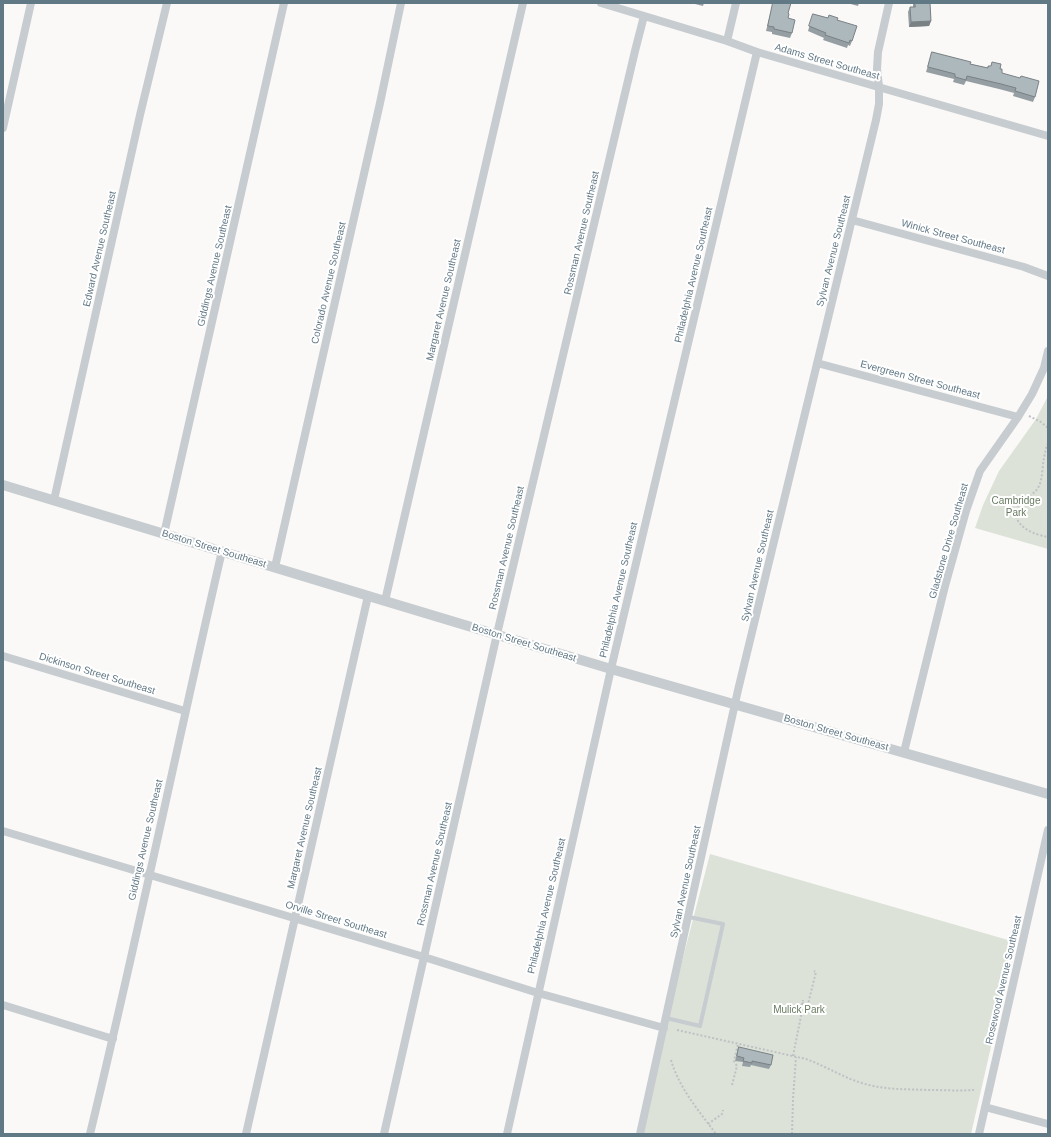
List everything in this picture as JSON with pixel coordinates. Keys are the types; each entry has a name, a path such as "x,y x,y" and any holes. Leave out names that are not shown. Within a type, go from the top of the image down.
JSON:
{"street":[{"path":"3,128 31,3"},
{"name":"Edward Avenue Southeast","path":"54,500 138,123 167,3"},
{"name":"Giddings Avenue Southeast","path":"164,534 284,3"},
{"name":"Colorado Avenue Southeast","path":"275,567 380,103 401,3"},
{"name":"Margaret Avenue Southeast","path":"385,602 523,3"},
{"name":"Adams Street Southeast","path":"602,3 727,41 758,52 1048,136"},
{"path":"727,41 736,3"},
{"name":"Sylvan Avenue Southeast","path":"640,1134 735,704 876,120 879,104 877,69 878,52 890,3"},
{"name":"Rossman Avenue Southeast","path":"384,1134 497,634 644,16"},
{"name":"Philadelphia Avenue Southeast","path":"507,1134 611,669 758,52"},
{"name":"Winick Street Southeast","path":"852,220 1024,267 1048,276"},
{"name":"Gladstone Drive Southeast","path":"904,752 945,586 966,511 980,471 1020,415 1032,394 1044,368 1048,351"},
{"name":"Evergreen Street Southeast","path":"817,363 1020,415"},
{"name":"Boston Street Southeast","path":"3,485 275,567 385,602 611,669 1048,794"},
{"name":"Giddings Avenue Southeast","path":"90,1134 113,1039 185,711 222,551"},
{"name":"Margaret Avenue Southeast","path":"246,1134 368,596"},
{"name":"Dickinson Street Southeast","path":"3,656 185,711"},
{"name":"Rosewood Avenue Southeast","path":"979,1134 1048,830"},
{"name":"Orville Street Southeast","path":"3,831 424,957 538,993 664,1028"},
{"path":"3,1005 113,1039"},
{"path":"985,1107 1048,1124"}],"lane":[{"path":"666,1018 700,1026 722,924 689,917"}],"path":[{"path":"1020,415 1041,422 1048,428"},
{"path":"1048,443 1038,488 1020,503 1016,512 1022,526 1030,531 1048,537"},
{"path":"793,1056 802,1011 802,1001 808,1004 816,972 814,972"},
{"path":"677,1030 793,1056 819,1064 847,1078 868,1085 906,1090 974,1090"},
{"path":"732,1085 737,1066 734,1061 738,1044"},
{"path":"792,1134 796,1057"},
{"path":"671,1060 674,1071 689,1098 716,1134"},
{"path":"708,1124 722,1114 723,1110"}],"green space":[{"name":"Cambridge Park","path":"1048,396 1048,549 975,528 983,505 999,471 1036,419"},
{"name":"Mulick Park","path":"710,854 1015,942 971,1134 643,1134 661,1042"}],"building":[{"path":"773,3 791,3 788,18 795,20 792,33 768,26"},
{"path":"915,3 930,3 931,21 911,22 910,7 915,7"},
{"path":"813,14 828,18 829,15 838,18 837,20 857,26 852,41 850,40 849,43 825,35 826,33 809,26"},
{"path":"932,52 988,68 988,66 991,66 992,62 1001,64 1000,69 1002,69 1002,73 1039,81 1035,97 1015,91 1016,88 967,76 966,80 955,77 955,74 928,67"},
{"path":"739,1047 773,1055 771,1065 752,1061 752,1063 743,1061 744,1058 737,1056"}]}
